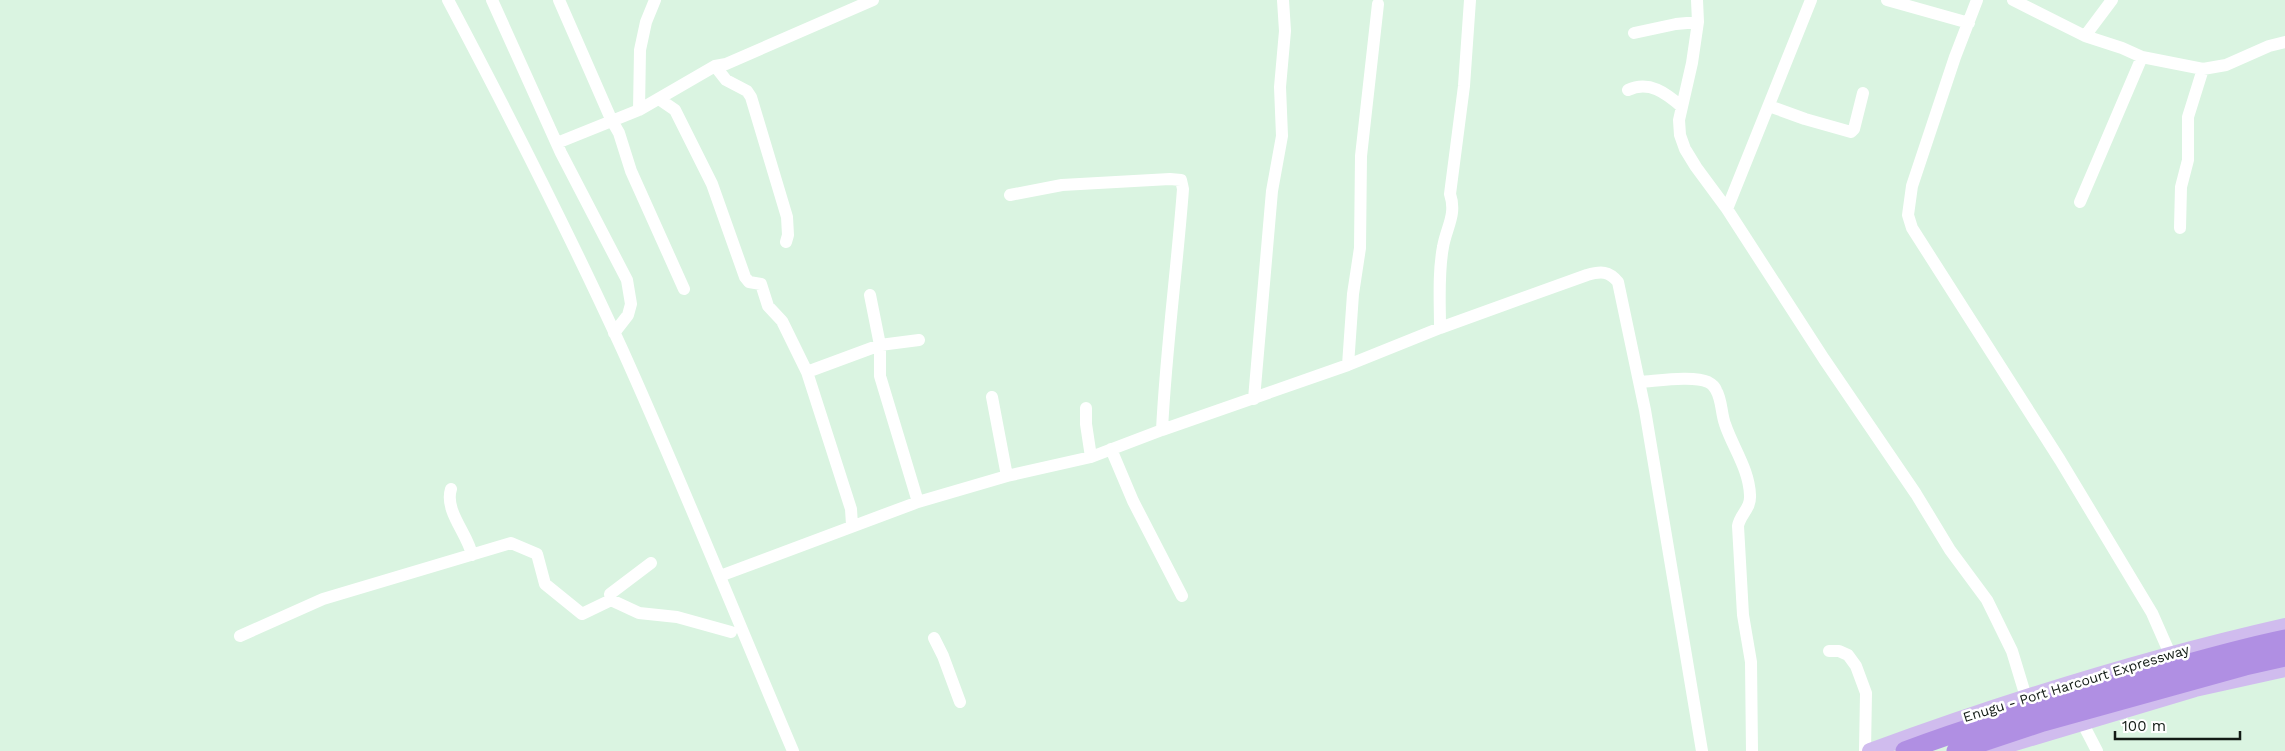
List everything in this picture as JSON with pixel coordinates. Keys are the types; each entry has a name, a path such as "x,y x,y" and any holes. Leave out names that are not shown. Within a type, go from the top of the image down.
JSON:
{"highway":[{"name":"Enugu - Port Harcourt Expressway","path":"1905,751 1975,725 2037,706 2238,648 2285,639"},
{"name":"Enugu - Port Harcourt Expressway","path":"1956,751 2043,722 2245,666 2285,657"}],"main road":[{"name":"Enugu - Port Harcourt Expressway","path":"1870,751 2098,674 2285,626"},
{"path":"1988,751 2195,689 2285,669"}],"street":[{"path":"448,0 565,227 614,333 720,576 793,751"},
{"path":"492,0 557,142 627,280 631,304 628,315 614,333"},
{"path":"559,0 612,122 622,140 631,171 684,289"},
{"path":"639,110 640,50 646,22 655,0"},
{"path":"557,142 639,110 715,66 726,64 851,4 873,0"},
{"path":"1254,399 1270,210 1282,136 1280,87 1284,31 1283,0"},
{"path":"1440,328 1442,253 1452,216 1453,202 1450,194 1464,86 1470,0"},
{"path":"1698,0 1698,22 1692,63 1682,106 1680,127 1685,149 1696,167 1728,209 1824,359 1916,494 1950,550 1987,600 2012,651 2026,697"},
{"path":"1728,209 1811,0"},
{"path":"1887,0 1969,23"},
{"path":"1977,0 1955,58 1912,186 1908,215 1912,228 2054,452 2152,612 2170,654"},
{"path":"2013,0 2085,36 2122,48 2142,57 2203,69 2226,65 2269,46 2285,42"},
{"path":"2085,36 2112,0"},
{"path":"1348,365 1353,294 1360,248 1362,146 1378,4"},
{"path":"1634,33 1676,24 1698,22"},
{"path":"2080,202 2142,57"},
{"path":"715,66 726,80 747,90 752,97 787,217 788,235 786,242"},
{"path":"2180,228 2181,187 2188,160 2188,117 2203,69"},
{"path":"1628,90 1634,87 1650,86 1682,106"},
{"path":"1769,106 1805,119 1851,132 1854,129 1863,93"},
{"path":"658,99 675,110 712,184 743,272 749,282 761,284 768,306 782,320 807,372 852,510 852,525"},
{"path":"1010,195 1062,185 1170,179 1181,180 1183,183 1162,430"},
{"path":"720,576 852,525 918,502 1007,476 1091,457 1348,365 1440,328 1587,276 1604,272 1611,274 1618,282 1640,382 1702,751"},
{"path":"870,295 880,345 880,376 918,502"},
{"path":"807,372 880,345 919,340"},
{"path":"1640,382 1690,380 1707,382 1712,385 1718,395 1726,426 1748,476 1749,507 1738,521 1738,526 1743,615 1751,662 1752,751"},
{"path":"992,397 1007,476"},
{"path":"1086,408 1086,424 1091,457"},
{"path":"1110,449 1133,501 1182,596"},
{"path":"451,490 450,507 470,543 472,555"},
{"path":"240,636 323,599 511,543 537,554 545,584 582,614 611,600"},
{"path":"611,600 610,594 651,563"},
{"path":"611,600 639,613 677,617 731,632"},
{"path":"934,638 944,656 960,702"},
{"path":"1829,651 1838,651 1848,655 1856,666 1866,694 1865,751"},
{"path":"2082,722 2097,751"}]}
